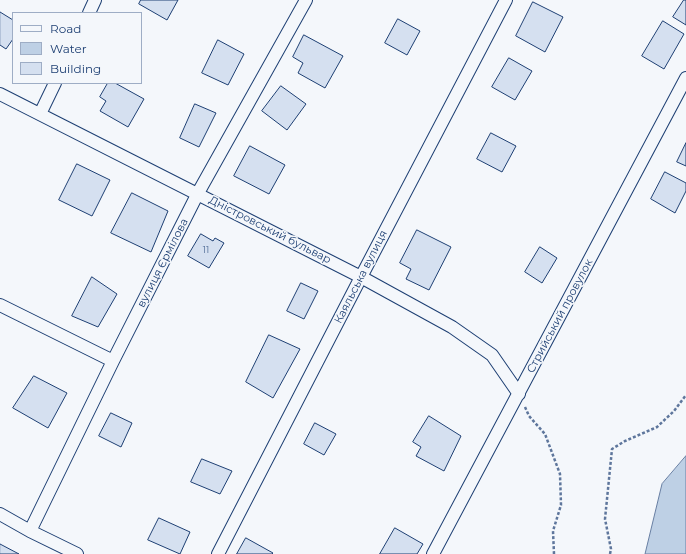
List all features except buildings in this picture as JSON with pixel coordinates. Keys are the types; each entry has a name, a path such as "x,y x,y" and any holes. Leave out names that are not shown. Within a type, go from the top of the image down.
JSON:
{"street":[{"path":"89,12 95,0"},
{"name":"вулиця Єрмілова","path":"30,531 113,361 198,193 306,0"},
{"name":"Каяльська вулиця","path":"218,554 506,0"},
{"name":"Стрийський провулок","path":"433,554 686,78"},
{"path":"40,114 55,84"},
{"name":"Дністровський бульвар","path":"0,94 198,193 361,277 452,327 492,355 519,394"},
{"path":"0,305 113,361"},
{"path":"0,514 30,531 77,554"}],"path":[{"path":"519,394 529,416 545,434 560,474 561,505 553,530 554,554"},
{"path":"610,554 611,549 606,519 612,450 624,441 657,427 674,411 686,395"}],"water":[{"path":"686,456 686,554 645,554 662,484"}]}
